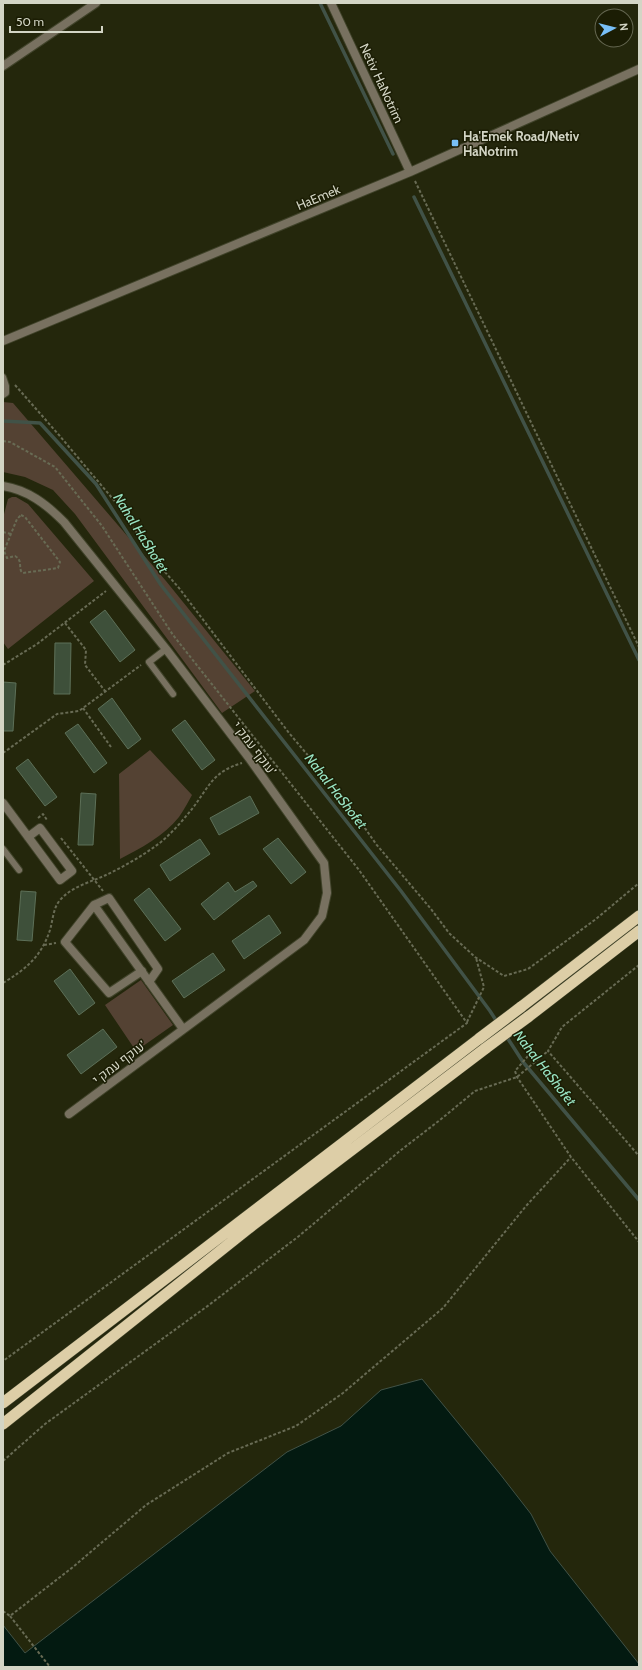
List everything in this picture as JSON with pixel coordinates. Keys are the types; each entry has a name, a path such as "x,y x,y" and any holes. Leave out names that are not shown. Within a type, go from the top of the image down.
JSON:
{"highway":[{"path":"3,1403 639,916"},
{"path":"3,1424 249,1228 639,931"}],"street":[{"path":"3,66 96,3"},
{"name":"Netiv HaNotrim","path":"331,3 410,172"},
{"name":"HaEmek","path":"3,341 410,172 639,69"},
{"name":"עוקף עמק י’","path":"3,486 28,493 50,509 64,522 166,650 249,758 324,863 327,894 322,916 304,940 69,1114"},
{"path":"3,803 28,838 60,880 72,871 40,828 28,838"},
{"path":"142,971 109,992 65,942 94,905 109,898 158,969 150,982"},
{"path":"94,905 183,1029"}],"lane":[{"path":"3,377 6,386 6,393 3,395"},
{"path":"166,650 149,662 173,694"},
{"path":"3,849 19,870"}],"path":[{"path":"410,172 455,269 639,647"},
{"path":"14,384 123,511 152,557 179,588 289,733 344,798 376,844 431,909 449,933 475,957 504,976 528,969 596,919 639,883"},
{"path":"3,441 10,442 55,467 102,526 173,635 359,870 467,1023"},
{"path":"22,515 60,562 60,566 58,568 23,573 20,571 20,562 18,558 15,556 7,558 5,555 4,551 10,534 17,519 22,515"},
{"path":"3,532 10,534"},
{"path":"3,665 37,644 113,585"},
{"path":"65,622 86,650 85,665 105,691"},
{"path":"3,753 56,714 79,711 146,661"},
{"path":"83,708 111,747"},
{"path":"3,983 22,972 34,960 44,945 60,900 70,891 128,864 162,841 192,809 204,791 219,773 242,763 249,758"},
{"path":"94,880 109,898"},
{"path":"3,1361 467,1023 484,987 475,957"},
{"path":"3,1461 45,1424 209,1305 299,1236 474,1091 516,1077 548,1051 562,1027 639,965"},
{"path":"548,1051 639,1156"},
{"path":"528,1056 515,1071 516,1077 571,1157 639,1242"},
{"path":"10,1616 73,1567 146,1504 228,1453 296,1426 343,1393 443,1308 526,1206 571,1157"},
{"path":"3,1611 10,1616 50,1667"}],"shaded area":[{"path":"3,402 13,403 166,581 255,691 222,713 75,514 53,490 25,477 3,472"},
{"path":"16,497 28,504 94,581 8,649 3,642 3,518 8,499"},
{"path":"150,750 192,795 173,824 144,846 120,859 119,774"},
{"path":"141,980 173,1025 136,1051 105,1005"},
{"path":"422,1379 531,1514 550,1551 639,1664 639,1667 3,1667 3,1625 25,1653 287,1452 341,1426 381,1390"}],"building":[{"path":"105,610 135,650 120,662 90,622"},
{"path":"55,643 71,643 70,694 54,694"},
{"path":"3,682 16,683 13,731 3,731"},
{"path":"112,698 141,739 128,749 98,709"},
{"path":"185,720 215,760 202,770 172,730"},
{"path":"78,724 107,763 94,773 65,733"},
{"path":"28,759 57,797 45,806 16,768"},
{"path":"81,793 96,794 93,845 78,845"},
{"path":"250,796 259,813 219,835 210,818"},
{"path":"278,838 306,872 291,884 263,849"},
{"path":"200,839 210,854 170,881 160,865"},
{"path":"253,881 257,886 214,920 201,904 228,882 235,892"},
{"path":"149,888 181,929 165,941 134,900"},
{"path":"21,891 36,892 32,941 17,940"},
{"path":"269,915 281,933 244,959 232,941"},
{"path":"213,953 225,970 184,998 172,981"},
{"path":"70,969 95,1003 79,1015 54,981"},
{"path":"103,1029 117,1047 81,1074 67,1055"}],"waterway":[{"path":"320,3 393,154"},
{"path":"414,197 639,660"},
{"name":"Nahal HaShofet","path":"3,421 40,423 96,484 161,585 401,891 490,1011 523,1062 639,1200"}],"place":[{"name":"Ha'Emek Road/Netiv HaNotrim","path":"455,143"}]}
